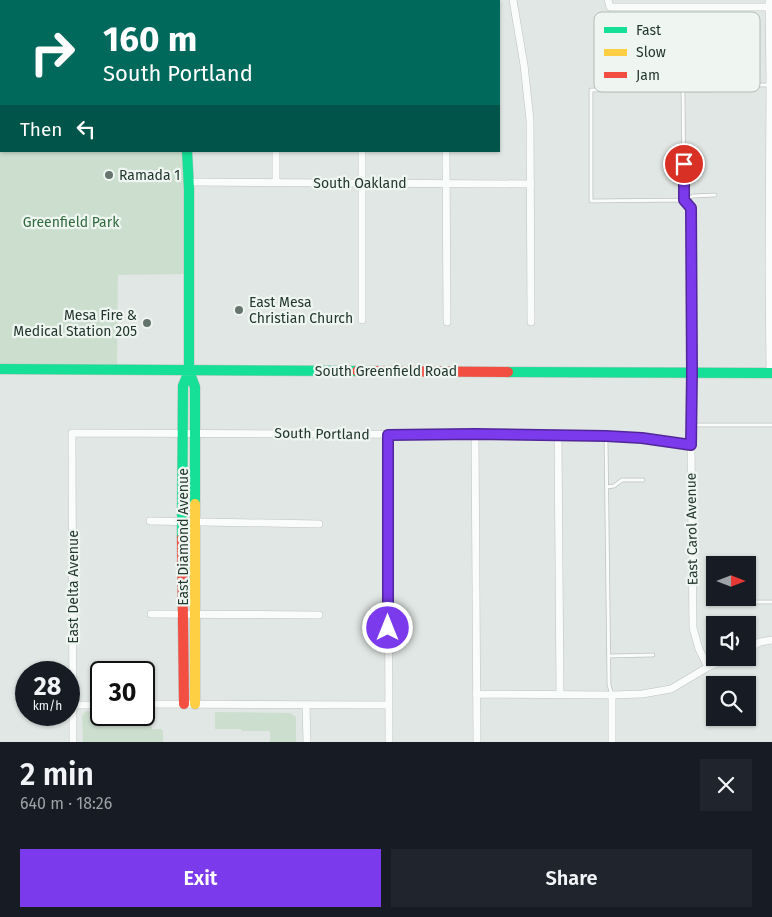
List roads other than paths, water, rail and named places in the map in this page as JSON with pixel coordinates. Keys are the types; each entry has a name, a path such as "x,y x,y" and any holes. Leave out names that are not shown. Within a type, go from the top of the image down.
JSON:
{"street":[{"path":"513,0 524,65 530,120 531,322"},
{"path":"609,4 770,5 771,373"},
{"name":"East Diamond Avenue","path":"188,152 189,371 195,388 195,704"},
{"path":"276,152 276,182"},
{"path":"362,152 362,320"},
{"path":"446,152 446,322"},
{"name":"South Oakland","path":"189,182 530,184"},
{"name":"South Greenfield Road","path":"0,369 771,373"},
{"name":"East Diamond Avenue","path":"184,704 183,386 189,371"},
{"name":"East Carol Avenue","path":"692,372 693,628 699,649 708,667"},
{"name":"South Portland","path":"72,433 558,435 642,438 691,445"},
{"name":"East Delta Avenue","path":"72,433 74,661"},
{"path":"475,434 477,742"},
{"path":"388,435 389,742"},
{"path":"558,435 560,695"},
{"path":"150,521 319,524"},
{"path":"151,614 319,615"},
{"path":"756,644 772,640"},
{"path":"476,694 642,694 671,689 708,667"},
{"path":"612,695 612,742"},
{"path":"155,704 389,705"},
{"path":"306,705 307,742"},
{"name":"East Delta Avenue","path":"74,726 74,742"}],"lane":[{"path":"594,90 590,90 591,201 684,200 693,196 715,195"},
{"name":"East Carol Avenue","path":"684,92 684,200 691,208 692,372"},
{"path":"691,425 772,425"},
{"path":"606,436 609,685 612,695"},
{"path":"607,487 614,486 622,480 643,480"},
{"path":"756,602 772,602"},
{"path":"609,656 652,655"}],"place":[{"name":"Ramada 1","path":"109,175"},
{"name":"East Mesa Christian Church","path":"239,310"},
{"name":"Mesa Fire & Medical Station 205","path":"147,323"}],"park label":[{"name":"Greenfield Park","path":"71,222"}]}
